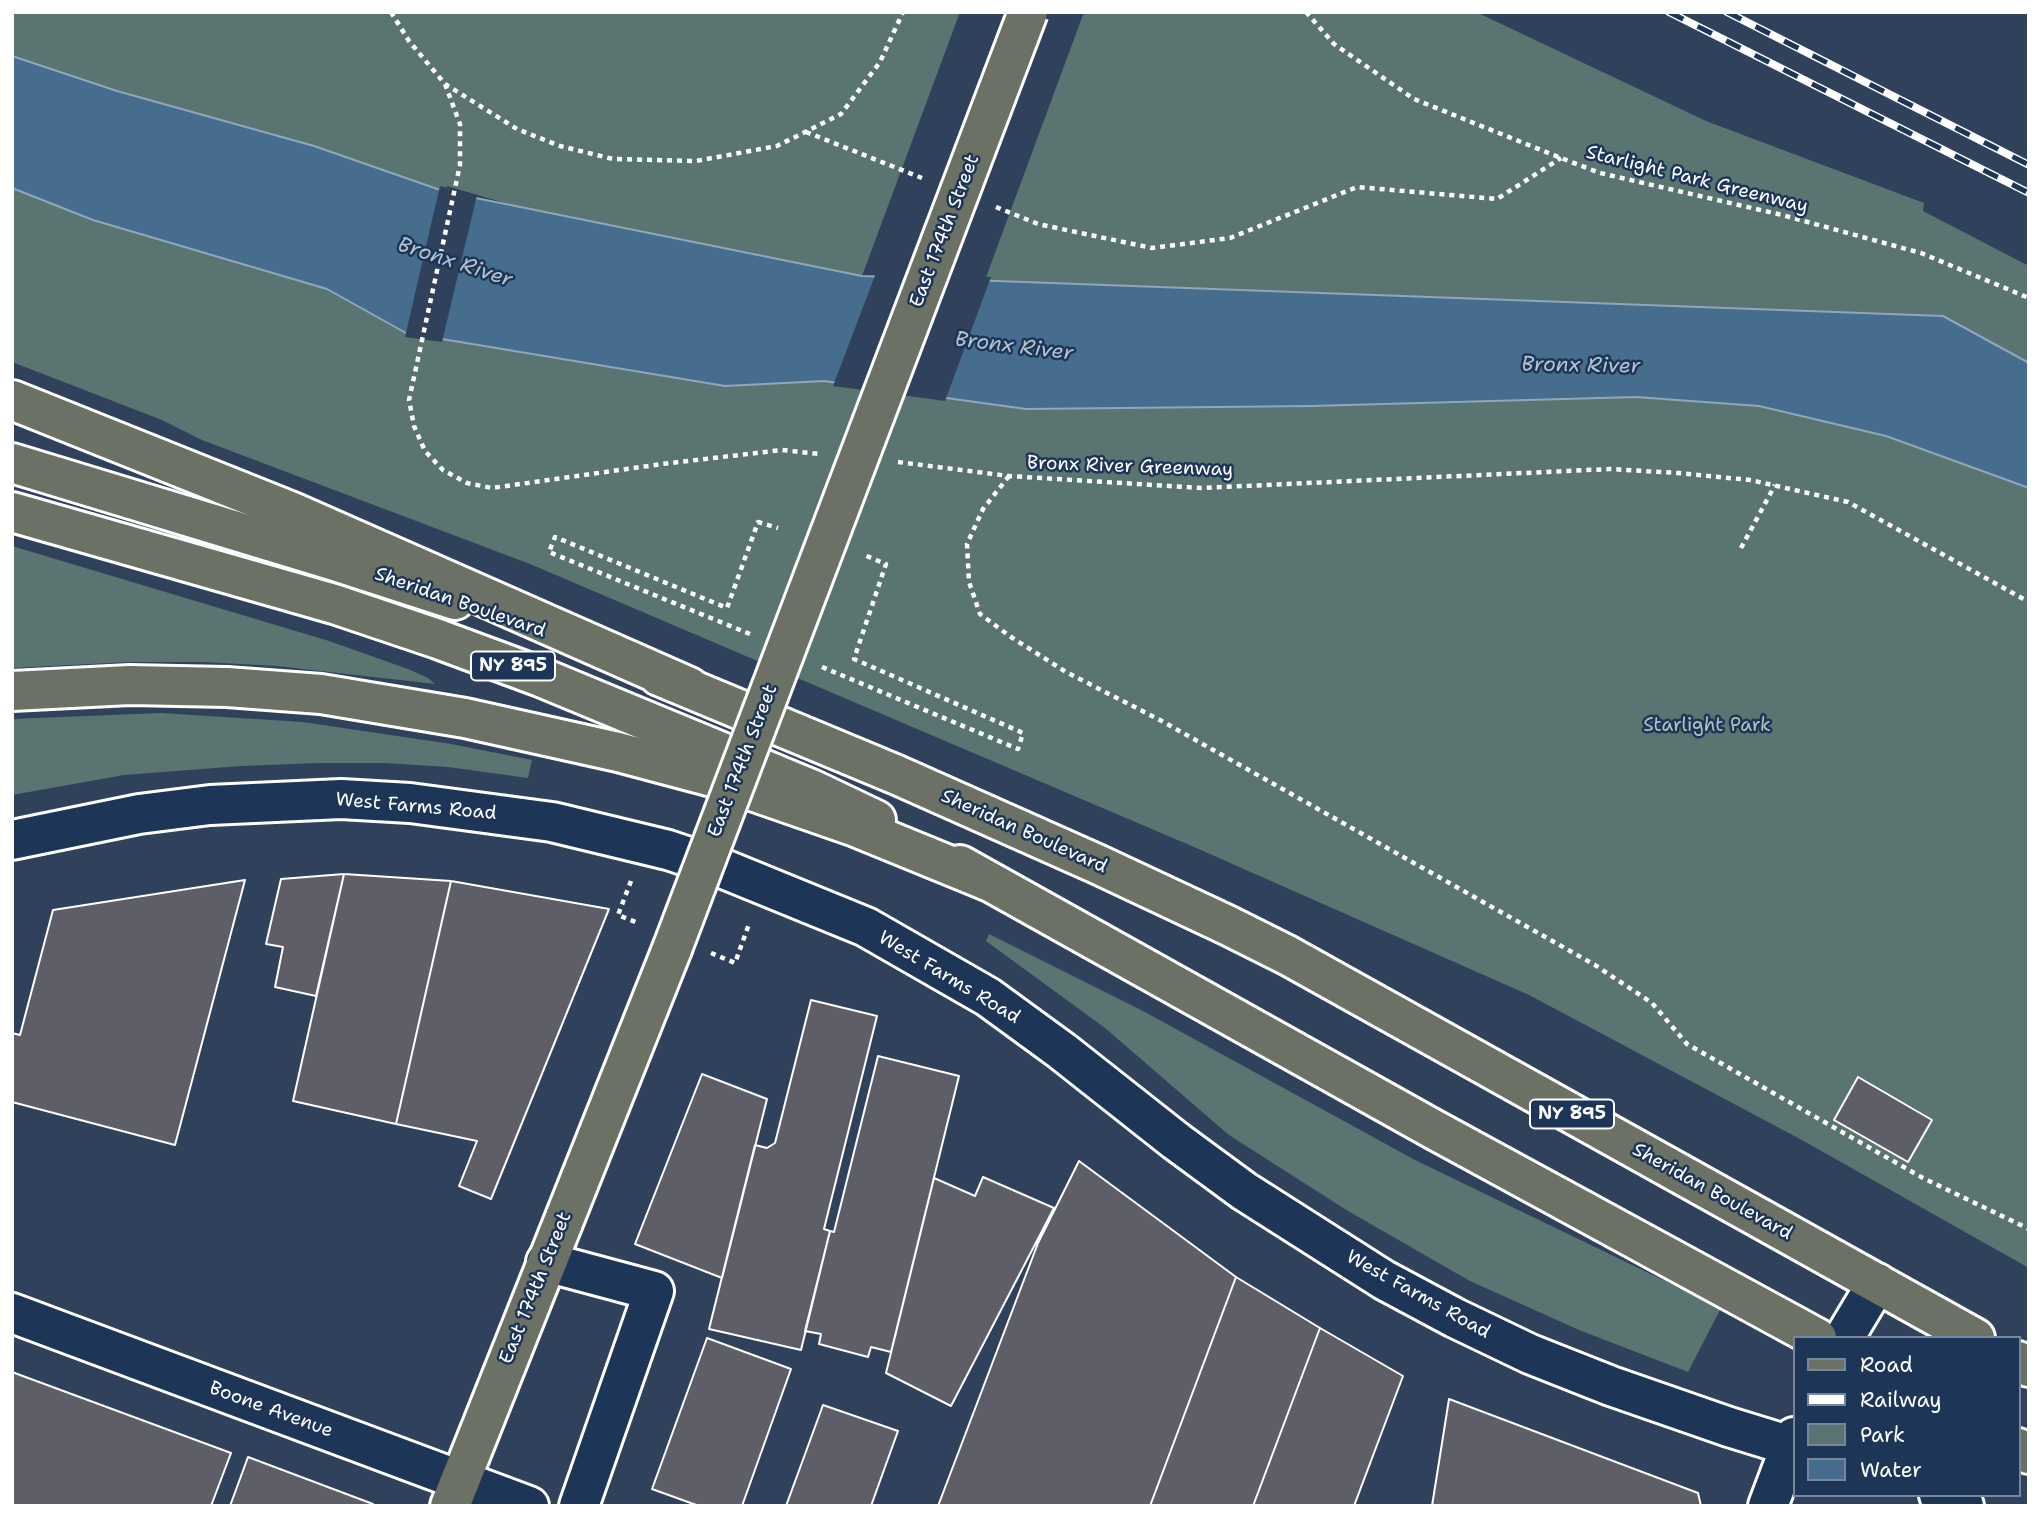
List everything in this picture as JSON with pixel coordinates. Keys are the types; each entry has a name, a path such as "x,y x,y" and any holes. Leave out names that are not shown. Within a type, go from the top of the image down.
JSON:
{"main road":[{"name":"East 174th Street","path":"454,1493 672,949 1028,12"},
{"path":"12,400 292,512 689,687"},
{"name":"Sheridan Boulevard","path":"12,463 419,587 689,687 1097,864 1287,955 1971,1336"},
{"name":"NY 895","path":"12,512 334,604 538,676 857,810 1421,1123 1813,1336"},
{"path":"12,691 130,685 226,687 321,694 465,718 618,752 712,777 853,826 990,882"}],"street":[{"name":"West Farms Road","path":"12,840 139,814 210,805 341,799 410,803 552,822 668,850 719,867 866,927 976,990 1062,1051 1244,1191 1384,1280 1530,1354 1611,1386 1729,1427 1792,1443"},
{"path":"546,1262 654,1291 579,1506"},
{"path":"1845,1336 1877,1283"},
{"name":"Boone Avenue","path":"12,1313 454,1493 529,1506"},
{"path":"1768,1506 1792,1446"},
{"path":"1944,1497 1964,1506"}],"path":[{"path":"391,12 409,41 445,84 517,129 560,146 613,159 696,162 777,146 841,114 880,62 903,12"},
{"name":"Starlight Park Greenway","path":"1306,12 1334,44 1414,99 1562,158 1600,173 1782,215 1921,253 2029,298"},
{"path":"445,84 460,124 460,165 409,400 414,426 425,452 443,470 467,483 492,488 782,450 822,454"},
{"path":"806,132 922,178"},
{"path":"987,203 1038,224 1152,248 1230,238 1357,187 1497,199 1562,158"},
{"name":"Bronx River Greenway","path":"886,461 1009,476 1201,488 1609,469 1678,473 1775,485 1849,502 2029,602"},
{"path":"1009,476 983,509 967,544 969,582 980,614 1011,637 1066,673 1160,720 1595,965 1652,1003 1687,1044 1923,1178 2029,1229"},
{"path":"1741,548 1775,485"},
{"path":"755,636 549,552 555,537 727,608 758,522 778,528"},
{"path":"811,662 1018,749 1023,733 855,659 886,565 863,555"},
{"path":"618,915 632,878"},
{"path":"735,963 750,925"}],"green space":[{"path":"12,12 960,12 862,276 515,206 447,186 446,192 314,146 117,91 12,56"},
{"path":"1084,12 1476,12 1706,121 1924,203 1923,211 2029,266 2029,363 1943,316 985,280"},
{"name":"Starlight Park","path":"12,188 93,220 327,289 405,329 444,339 725,386 824,381 1026,409 1311,406 1636,397 1759,406 1886,436 2029,488 2029,1268 1800,1139 1529,995 1194,847 530,564 202,440 162,420 12,362"},
{"path":"12,546 329,641 408,669 435,684 277,666 203,662 129,662 12,668"},
{"path":"161,713 303,722 451,744 532,760 528,778 448,767 318,763 124,775 12,795 12,719"},
{"path":"989,934 1143,1011 1415,1160 1721,1308 1688,1372 1579,1330 1470,1281 1348,1211 1229,1135 1105,1028 986,941"}],"water":[{"name":"Bronx River","path":"12,56 117,91 314,146 446,192 862,276 1943,316 2029,363 2029,488 1886,436 1759,406 1636,397 1311,406 1026,409 824,381 725,386 406,333 327,289 93,220 12,188"}],"pier":[{"path":"440,186 477,195 442,342 405,337"},
{"path":"876,273 991,277 945,401 833,386"}],"building":[{"path":"344,874 451,881 396,1124 293,1101"},
{"path":"344,874 316,996 275,987 283,947 266,944 281,879"},
{"path":"245,880 175,1145 12,1102 12,1033 20,1035 53,910"},
{"path":"451,881 609,909 491,1199 459,1186 477,1141 396,1124"},
{"path":"811,1000 877,1016 824,1229 830,1231 801,1350 709,1329 755,1145 767,1148 775,1143"},
{"path":"878,1056 959,1076 891,1352 871,1347 868,1357 819,1344 821,1334 805,1331 830,1231 834,1232"},
{"path":"702,1074 767,1099 722,1278 635,1244"},
{"path":"1858,1077 1932,1120 1908,1162 1834,1120"},
{"path":"1079,1161 1236,1277 1150,1506 938,1506 1038,1243"},
{"path":"983,1177 1054,1208 951,1406 886,1373 934,1178 975,1196"},
{"path":"1236,1277 1320,1328 1253,1506 1150,1506"},
{"path":"1320,1328 1403,1376 1354,1506 1253,1506"},
{"path":"707,1338 791,1369 742,1506 699,1506 652,1489"},
{"path":"12,1372 231,1453 211,1506 12,1506"},
{"path":"1449,1399 1698,1493 1701,1506 1432,1506"},
{"path":"823,1405 898,1431 871,1506 786,1506"},
{"path":"248,1457 373,1504 230,1506"}],"railway":[{"path":"1669,12 2029,193"},
{"path":"1727,12 2029,165"}]}
